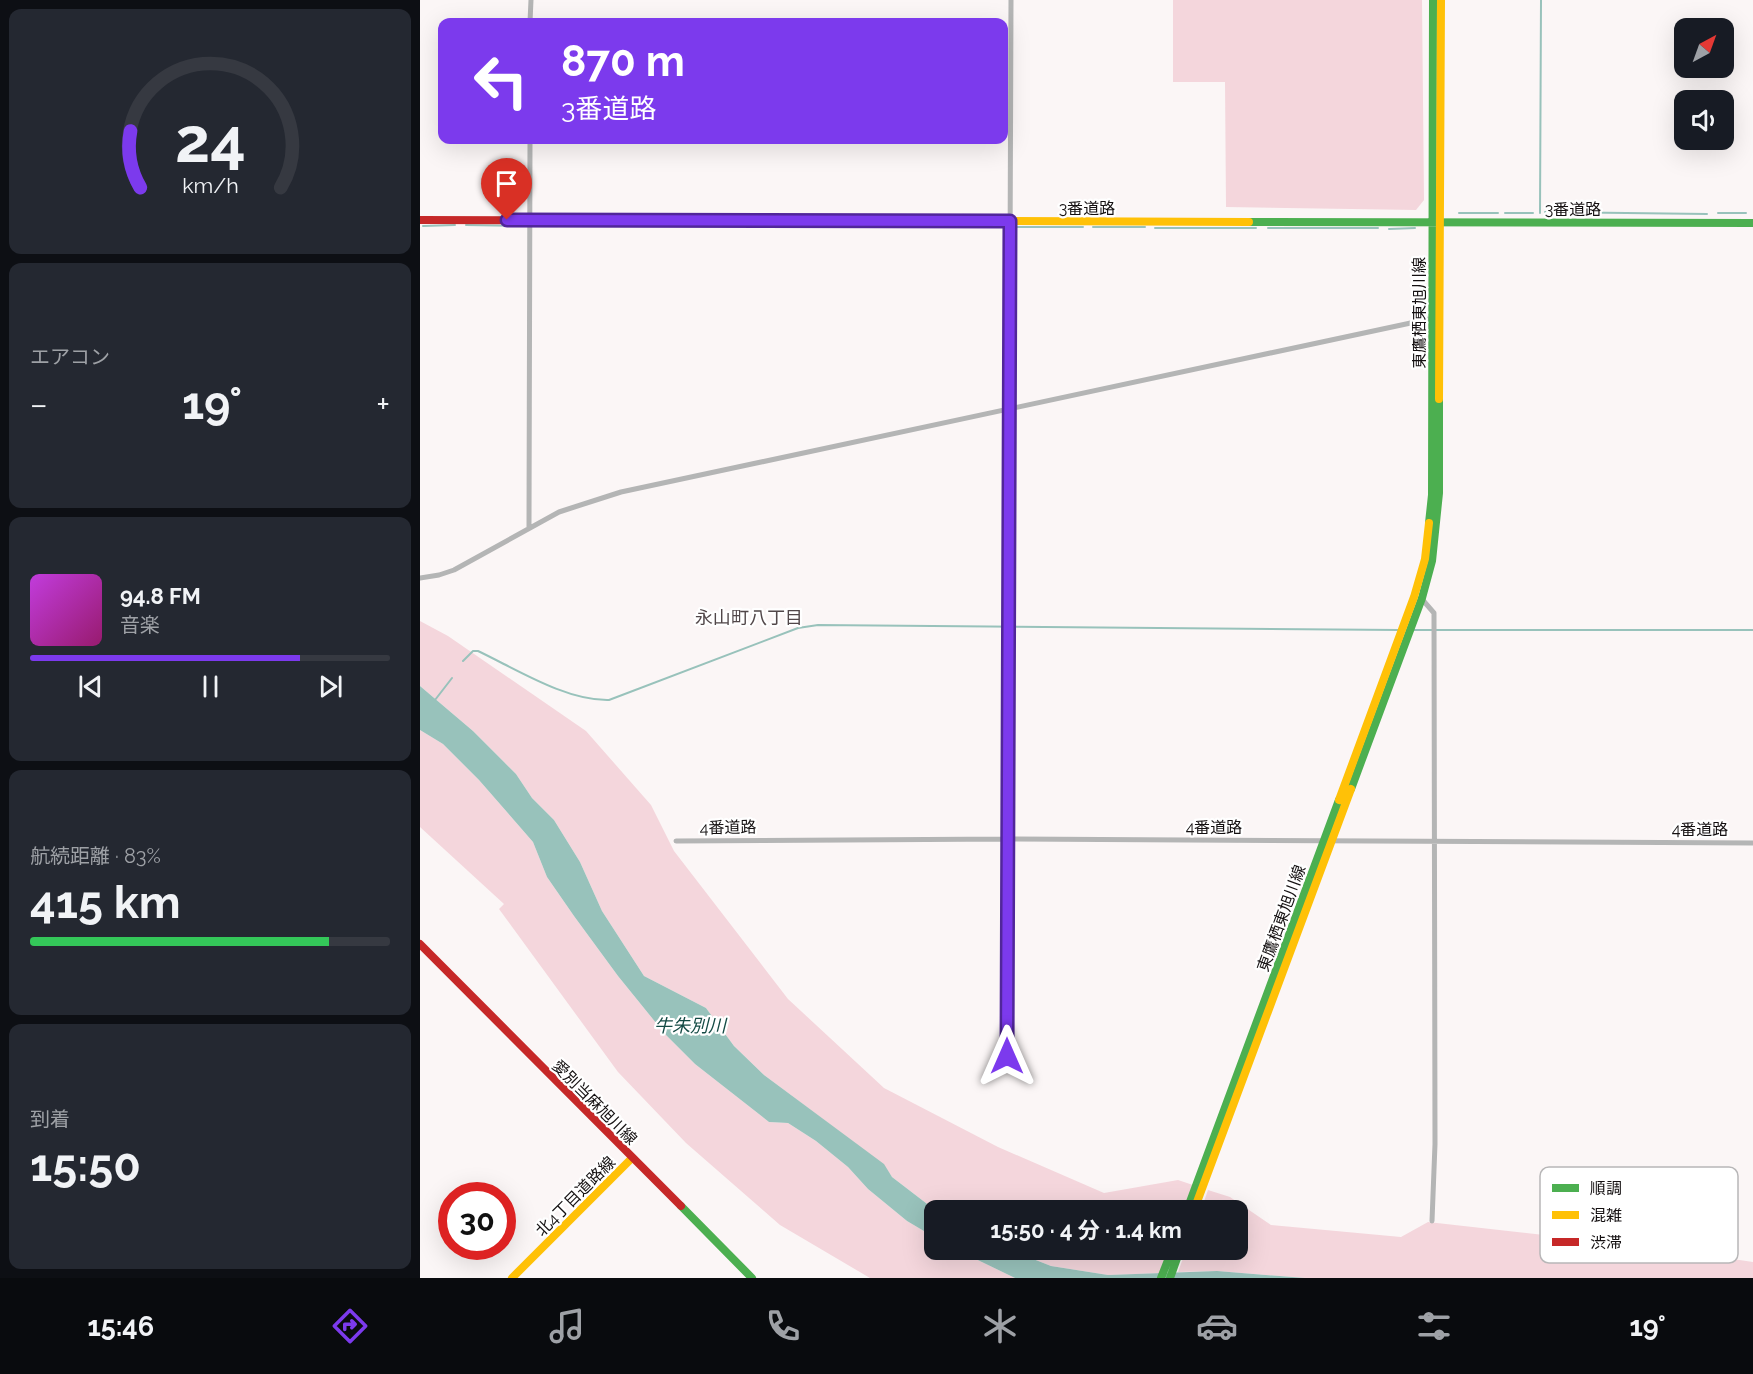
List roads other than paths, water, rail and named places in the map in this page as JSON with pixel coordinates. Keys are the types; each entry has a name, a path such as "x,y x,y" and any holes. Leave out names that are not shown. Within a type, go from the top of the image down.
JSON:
{"main road":[{"name":"東鷹栖東旭川線","path":"1198,1200 1418,597 1432,495 1436,318 1433,0"},
{"name":"東鷹栖東旭川線","path":"1436,222 1441,0"},
{"name":"3番道路","path":"420,220 1753,223"},
{"name":"東鷹栖東旭川線","path":"1191,1200 1328,841"},
{"name":"愛別当麻旭川線","path":"420,944 752,1278"},
{"name":"北4丁目道路線","path":"512,1278 632,1158"},
{"path":"1161,1278 1168,1260"},
{"path":"1170,1278 1176,1260"}],"street":[{"path":"530,18 531,0"},
{"path":"1007,1056 1011,0"},
{"path":"529,527 530,144"},
{"path":"420,578 454,570 559,512 621,492 1436,318"},
{"path":"1418,597 1434,613 1435,1143 1432,1221"},
{"name":"4番道路","path":"676,841 1008,839 1753,843"}],"water":[{"name":"牛朱別川","path":"420,686 473,731 516,774 532,798 554,820 580,862 602,911 644,976 706,1008 734,1046 764,1075 884,1164 892,1177 924,1202 924,1231 907,1221 868,1189 848,1167 816,1141 788,1123 769,1122 695,1064 665,1034 574,916 547,877 533,842 479,780 443,744 420,730"},
{"path":"978,1260 1036,1260 1051,1266 1108,1275 1217,1271 1305,1278 1015,1278"}],"waterway":[{"path":"1540,213 1541,0"},
{"path":"1545,212 1707,214"},
{"path":"1459,213 1498,213"},
{"path":"1505,213 1533,213"},
{"path":"1718,213 1746,213"},
{"path":"423,226 455,225"},
{"path":"466,225 520,226"},
{"path":"539,226 618,226"},
{"path":"629,226 759,226"},
{"path":"769,227 872,226"},
{"path":"884,227 1002,226"},
{"path":"1016,227 1083,227"},
{"path":"1093,227 1145,227"},
{"path":"1155,228 1256,228"},
{"path":"1268,228 1378,228"},
{"path":"1389,229 1415,228"},
{"path":"463,661 473,651 478,651 559,690 593,699 609,700 798,628 818,625 1399,630"},
{"path":"1414,630 1753,630"},
{"path":"435,700 452,678"}],"district":[{"name":"永山町八丁目","path":"749,618"}]}
